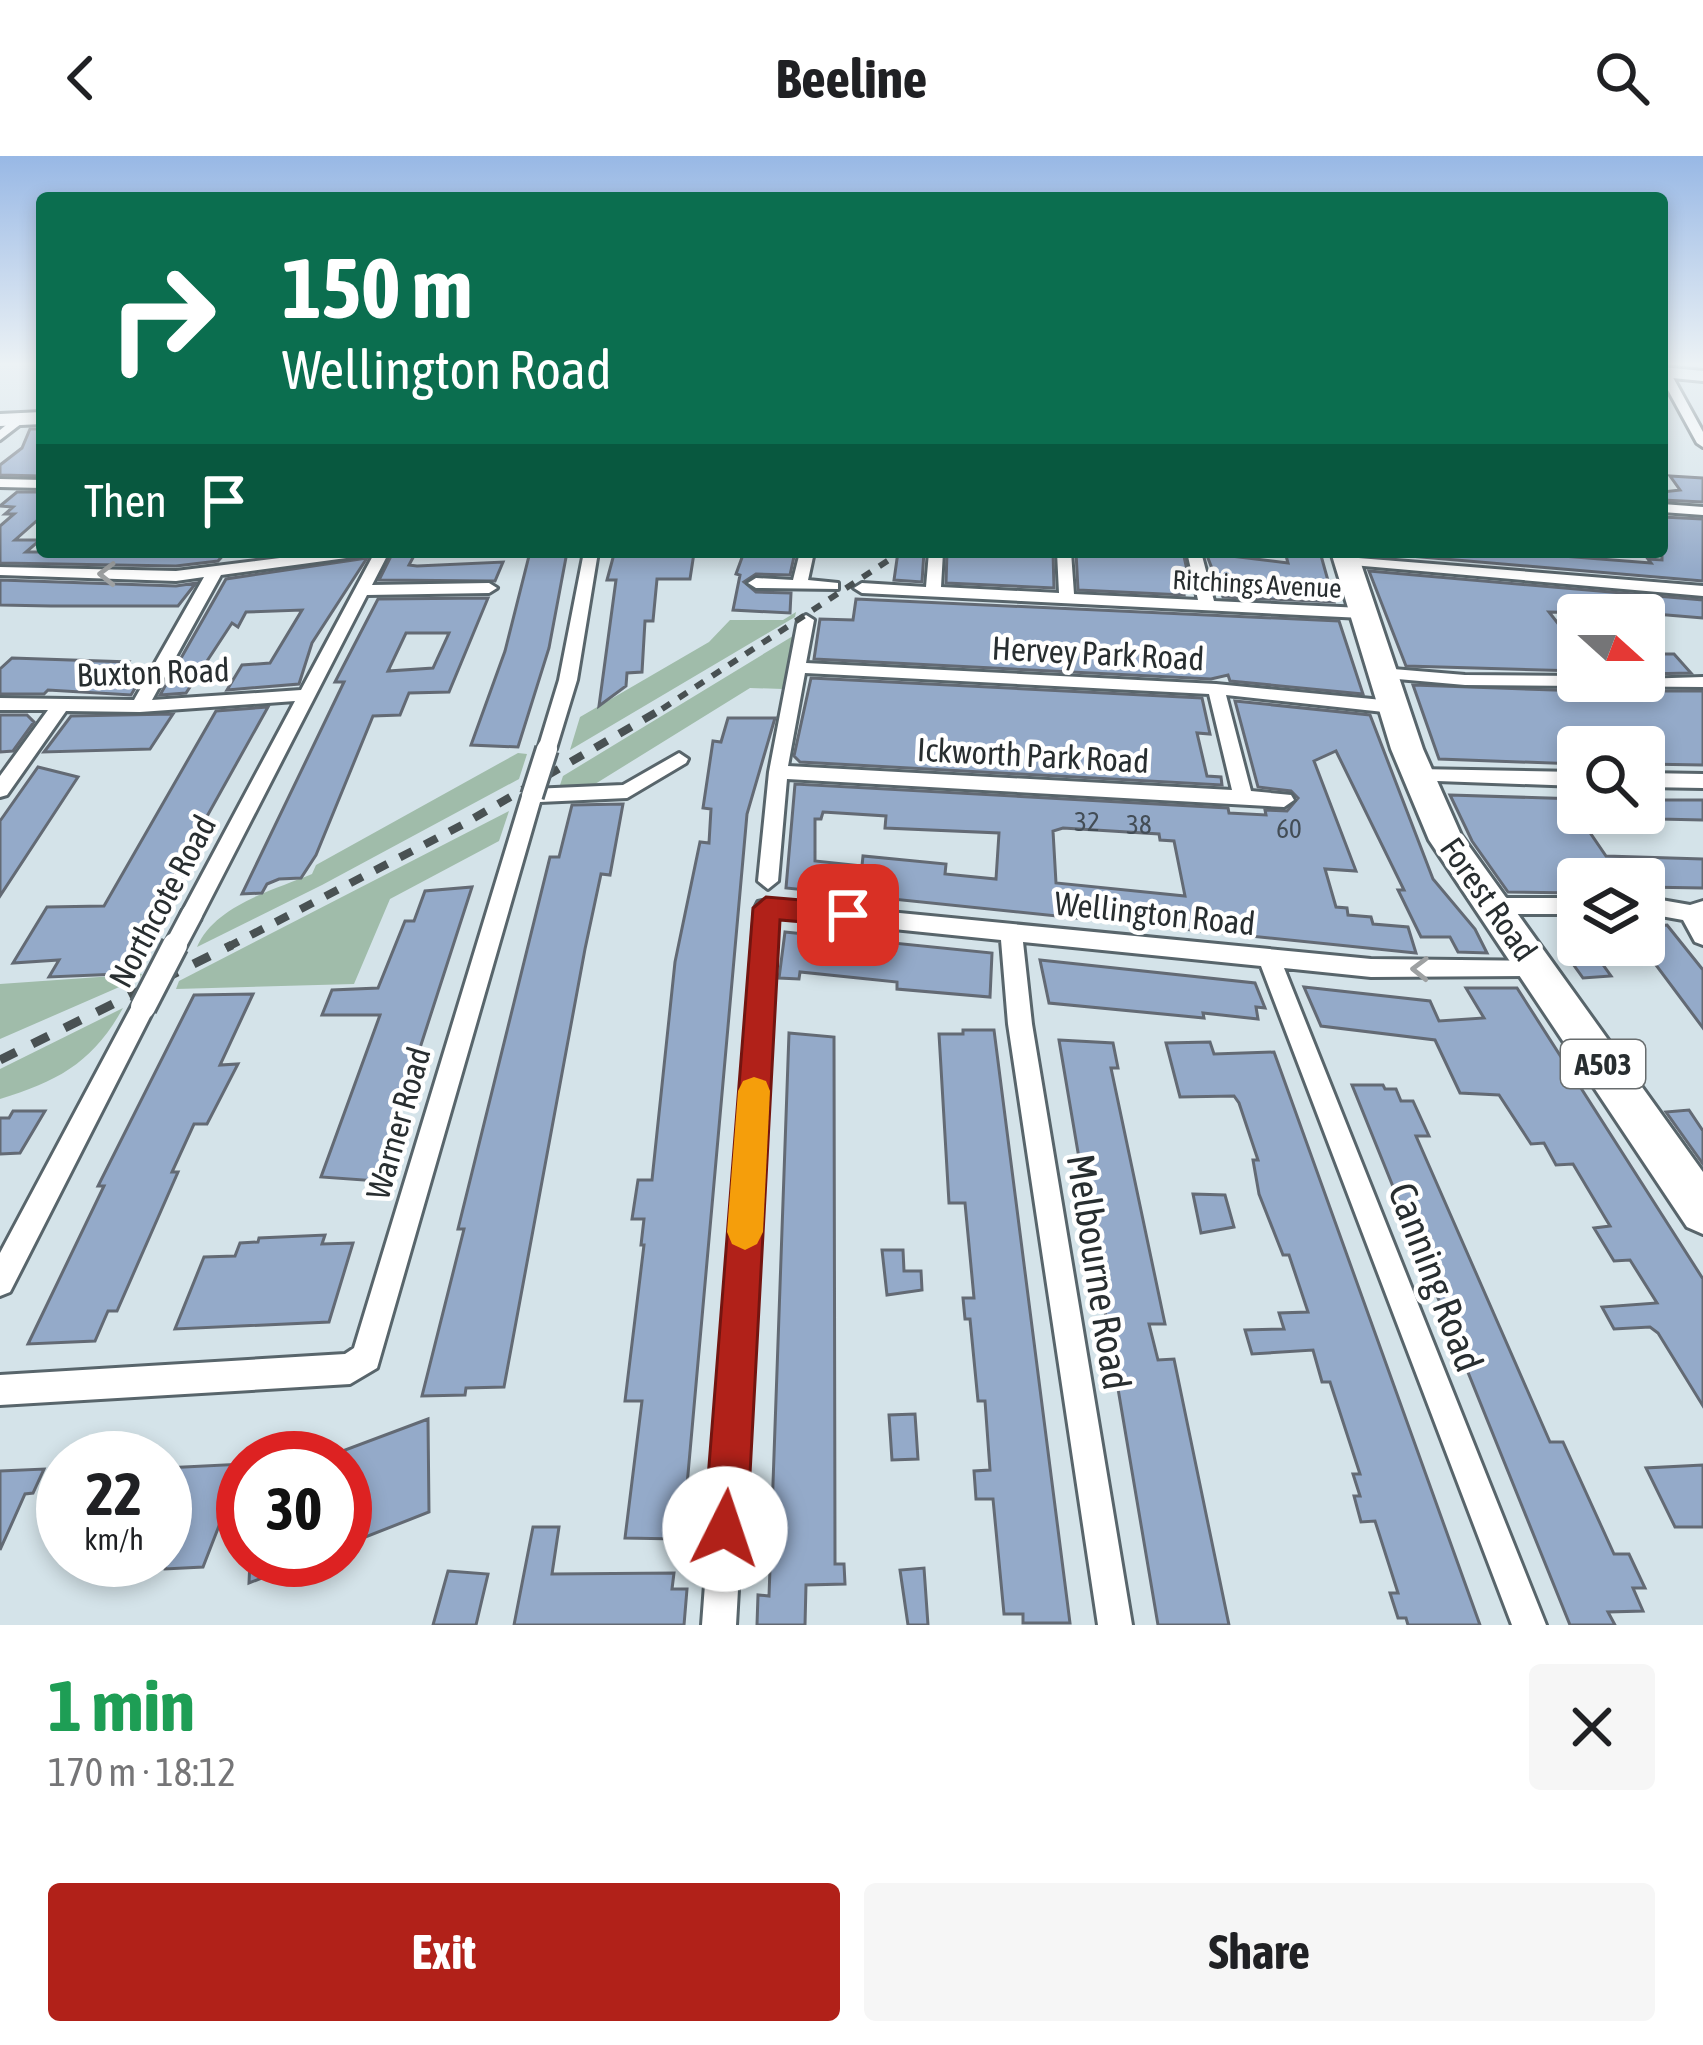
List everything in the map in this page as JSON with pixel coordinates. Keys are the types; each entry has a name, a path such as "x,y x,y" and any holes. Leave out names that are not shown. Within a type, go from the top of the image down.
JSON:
{"main road":[{"name":"Forest Road","path":"1346,558 1417,775 1446,839 1703,1211"}],"street":[{"path":"0,483 36,484"},
{"path":"1668,508 1703,511"},
{"path":"0,571 214,573 320,558"},
{"name":"Northcote Road","path":"0,1282 379,558"},
{"name":"Warner Road","path":"0,1390 350,1369 366,1358 568,680 590,558"},
{"path":"718,1625 772,817 807,612 806,558"},
{"path":"933,591 935,558"},
{"path":"1064,558 1067,598"},
{"path":"1196,558 1208,605"},
{"path":"1365,558 1703,591"},
{"path":"140,706 214,573"},
{"path":"756,583 833,586"},
{"path":"363,590 489,588"},
{"name":"Ritchings Avenue","path":"862,588 1362,614"},
{"name":"Hervey Park Road","path":"799,668 1216,689 1393,707"},
{"path":"1381,673 1465,680 1703,682"},
{"path":"1216,689 1243,797"},
{"name":"Buxton Road","path":"0,704 140,706 308,694"},
{"path":"0,790 61,705"},
{"path":"532,796 627,791 679,759"},
{"name":"Ickworth Park Road","path":"778,772 1284,800"},
{"path":"1417,775 1557,778"},
{"path":"1665,780 1703,781"},
{"name":"Wellington Road","path":"767,895 1011,930 1371,968 1537,967"},
{"path":"1492,907 1557,905"},
{"path":"1665,907 1696,911 1703,936"},
{"name":"Melbourne Road","path":"1011,930 1020,1024 1115,1625"},
{"name":"Canning Road","path":"1269,958 1529,1625"}],"green space":[{"path":"796,612 795,617 570,750 580,717 709,642 730,620 783,620"},
{"path":"793,636 783,689 750,688 587,789 558,791 563,776"},
{"path":"518,753 527,754 519,779 197,947 231,910 312,874 316,865"},
{"path":"509,811 499,841 390,899 354,984 176,989 179,981"},
{"path":"142,974 140,978 0,1039 0,984"},
{"path":"123,1008 112,1027 72,1067 0,1099 0,1069"}],"building":[{"path":"28,435 36,435 36,476 0,475 0,465 22,448"},
{"path":"1670,476 1703,478 1703,502 1668,500 1668,491 1680,490"},
{"path":"17,492 36,492 36,521 15,540 36,540 26,552 36,552 36,558 221,558 176,566 0,563 0,526 14,514 5,514 13,507 0,506"},
{"path":"1668,517 1703,519 1703,581 1433,558 1651,563 1648,559 1668,558"},
{"path":"367,558 312,643 299,684 227,690 242,665 270,663 302,610 246,612 238,627 232,623 186,693 160,695 226,579"},
{"path":"390,558 413,558 409,565 417,566 503,562 495,581 379,580"},
{"path":"528,558 566,558 549,648 518,747 471,745 505,651"},
{"path":"613,558 693,558 690,579 657,579 653,621 645,621 642,672 627,673 626,686 599,706 616,580 607,580"},
{"path":"742,558 794,558 790,575 756,574 744,582 756,592 791,593 790,613 733,610 740,575 736,574"},
{"path":"897,558 924,558 922,582 894,580"},
{"path":"947,558 1053,558 1054,588 946,583"},
{"path":"1076,558 1184,558 1187,570 1178,570 1184,595 1078,590"},
{"path":"1208,558 1247,558 1288,563 1287,558 1322,558 1334,602 1223,597"},
{"path":"1369,571 1634,594 1557,594 1557,612 1549,612 1557,622 1557,670 1406,666"},
{"path":"0,580 196,583 178,606 51,606 0,605"},
{"path":"1665,597 1703,600 1703,618 1665,615"},
{"path":"488,598 449,692 409,693 400,715 373,716 316,855 301,878 279,879 267,884 262,893 242,894 344,682 335,682 378,599","holes":["406,633 449,633 433,668 388,671"]},
{"path":"856,599 1339,621 1363,694 1230,681 1228,675 1211,679 814,659 820,619 853,620"},
{"path":"1665,654 1674,654 1691,673 1665,674"},
{"path":"12,658 128,662 123,667 147,668 131,695 48,690 44,694 0,694 0,669"},
{"path":"811,678 1202,698 1210,734 1197,733 1207,776 1221,777 1222,785 800,762 794,756"},
{"path":"1413,685 1557,690 1557,702 1665,702 1665,691 1703,691 1703,765 1665,764 1665,726 1557,726 1557,763 1439,759"},
{"path":"1235,701 1370,715 1433,879 1475,929 1487,953 1458,952 1450,937 1421,937 1398,890 1404,890 1336,751 1314,761 1356,871 1325,869 1336,907 1347,908 1348,915 1371,917 1373,924 1408,927 1416,953 786,888 795,784 1228,808 1229,813 1266,815 1265,810 1287,811 1298,798 1291,791 1258,787","holes":["823,812 886,816 885,828 999,833 996,879 945,874 946,864 863,856 862,866 815,861 815,819 821,819","1053,831 1159,834 1160,840 1174,841 1185,896 1056,883"]},
{"path":"268,707 119,974 49,977 59,960 13,963 47,907 104,906 216,711"},
{"path":"173,714 150,749 44,752 71,716"},
{"path":"0,715 27,715 34,722 13,751 0,752"},
{"path":"728,718 775,718 747,814 684,1519 679,1519 677,1539 625,1538 642,1401 625,1401 644,1245 644,1219 632,1219 638,1180 652,1180 675,962 700,842 709,843 711,809 703,808 713,741 721,742"},
{"path":"38,767 78,777 0,896 0,821"},
{"path":"1450,795 1557,798 1557,834 1591,834 1606,856 1703,859 1703,888 1665,887 1665,858 1557,858 1557,893 1508,892 1472,841"},
{"path":"1665,800 1703,800 1703,820 1665,819"},
{"path":"623,804 610,875 601,874 585,949 504,1387 466,1388 465,1395 422,1396 550,857 559,857 572,805"},
{"path":"472,887 377,1181 321,1177 380,1015 322,1015 332,990 378,988 405,921 414,921 425,891"},
{"path":"1665,925 1703,970 1703,1028 1657,966 1665,966"},
{"path":"785,932 992,953 990,997 897,989 897,982 800,972 799,979 779,978"},
{"path":"1040,960 1255,983 1265,1008 1256,1007 1258,1019 1203,1013 1204,1018 1049,1003"},
{"path":"1574,966 1604,966 1611,976 1583,978"},
{"path":"1304,987 1430,1001 1439,1021 1484,1018 1466,988 1517,988 1703,1279 1703,1406 1658,1333 1650,1327 1614,1329 1602,1307 1657,1303 1630,1260 1614,1261 1594,1228 1610,1226 1573,1164 1556,1165 1544,1143 1531,1144 1499,1095 1460,1093 1435,1040 1321,1026"},
{"path":"253,994 220,1065 238,1064 207,1124 194,1124 117,1311 108,1311 95,1341 28,1344 104,1186 98,1186 194,995"},
{"path":"963,1030 994,1030 1070,1623 1023,1623 1023,1614 1004,1614 993,1499 976,1499 974,1471 990,1470 985,1401 978,1401 970,1319 965,1319 963,1298 974,1298 965,1203 949,1203 939,1034 963,1034"},
{"path":"789,1033 834,1037 835,1564 844,1564 845,1584 806,1585 805,1625 757,1625 758,1595 769,1596"},
{"path":"1059,1040 1113,1043 1118,1068 1111,1068 1165,1324 1149,1324 1158,1360 1174,1359 1229,1625 1158,1625"},
{"path":"1210,1042 1214,1054 1274,1052 1480,1625 1408,1625 1406,1618 1398,1618 1390,1593 1398,1593 1375,1521 1361,1522 1353,1474 1360,1474 1330,1382 1322,1382 1313,1350 1252,1354 1245,1330 1284,1329 1279,1313 1308,1312 1289,1255 1283,1255 1259,1194 1253,1160 1258,1160 1239,1103 1234,1096 1180,1097 1166,1043"},
{"path":"1352,1085 1383,1085 1396,1089 1401,1101 1413,1101 1429,1136 1416,1136 1550,1442 1563,1442 1614,1554 1629,1554 1645,1588 1633,1588 1643,1611 1608,1612 1615,1625 1570,1625"},
{"path":"1689,1110 1703,1131 1703,1164 1666,1112"},
{"path":"13,1111 45,1111 20,1153 0,1154 0,1118 9,1118"},
{"path":"1193,1194 1225,1195 1234,1227 1201,1233"},
{"path":"325,1235 322,1244 353,1243 329,1322 175,1329 204,1257 235,1256 240,1243 258,1242 259,1238"},
{"path":"882,1250 903,1250 904,1271 921,1271 922,1290 887,1295"},
{"path":"915,1414 918,1459 892,1460 889,1415"},
{"path":"428,1419 429,1512 372,1534 372,1440"},
{"path":"216,1465 216,1534 203,1567 192,1568 192,1467"},
{"path":"1703,1465 1703,1527 1675,1527 1646,1468"},
{"path":"36,1469 36,1486 33,1493 25,1494 0,1550 0,1471"},
{"path":"533,1527 559,1527 552,1574 674,1573 672,1589 687,1589 684,1625 514,1625"},
{"path":"924,1568 928,1625 908,1625 900,1570"},
{"path":"448,1571 488,1574 476,1625 433,1625"}],"railway":[{"path":"663,708 892,558"},
{"path":"663,708 667,706"},
{"path":"227,947 462,825 663,708"},
{"path":"227,947 232,945"},
{"path":"0,1060 227,947"}],"slow traffic":[{"path":"745,1232 754,1091"}],"route":[{"path":"725,1529 766,908 848,915"}]}
